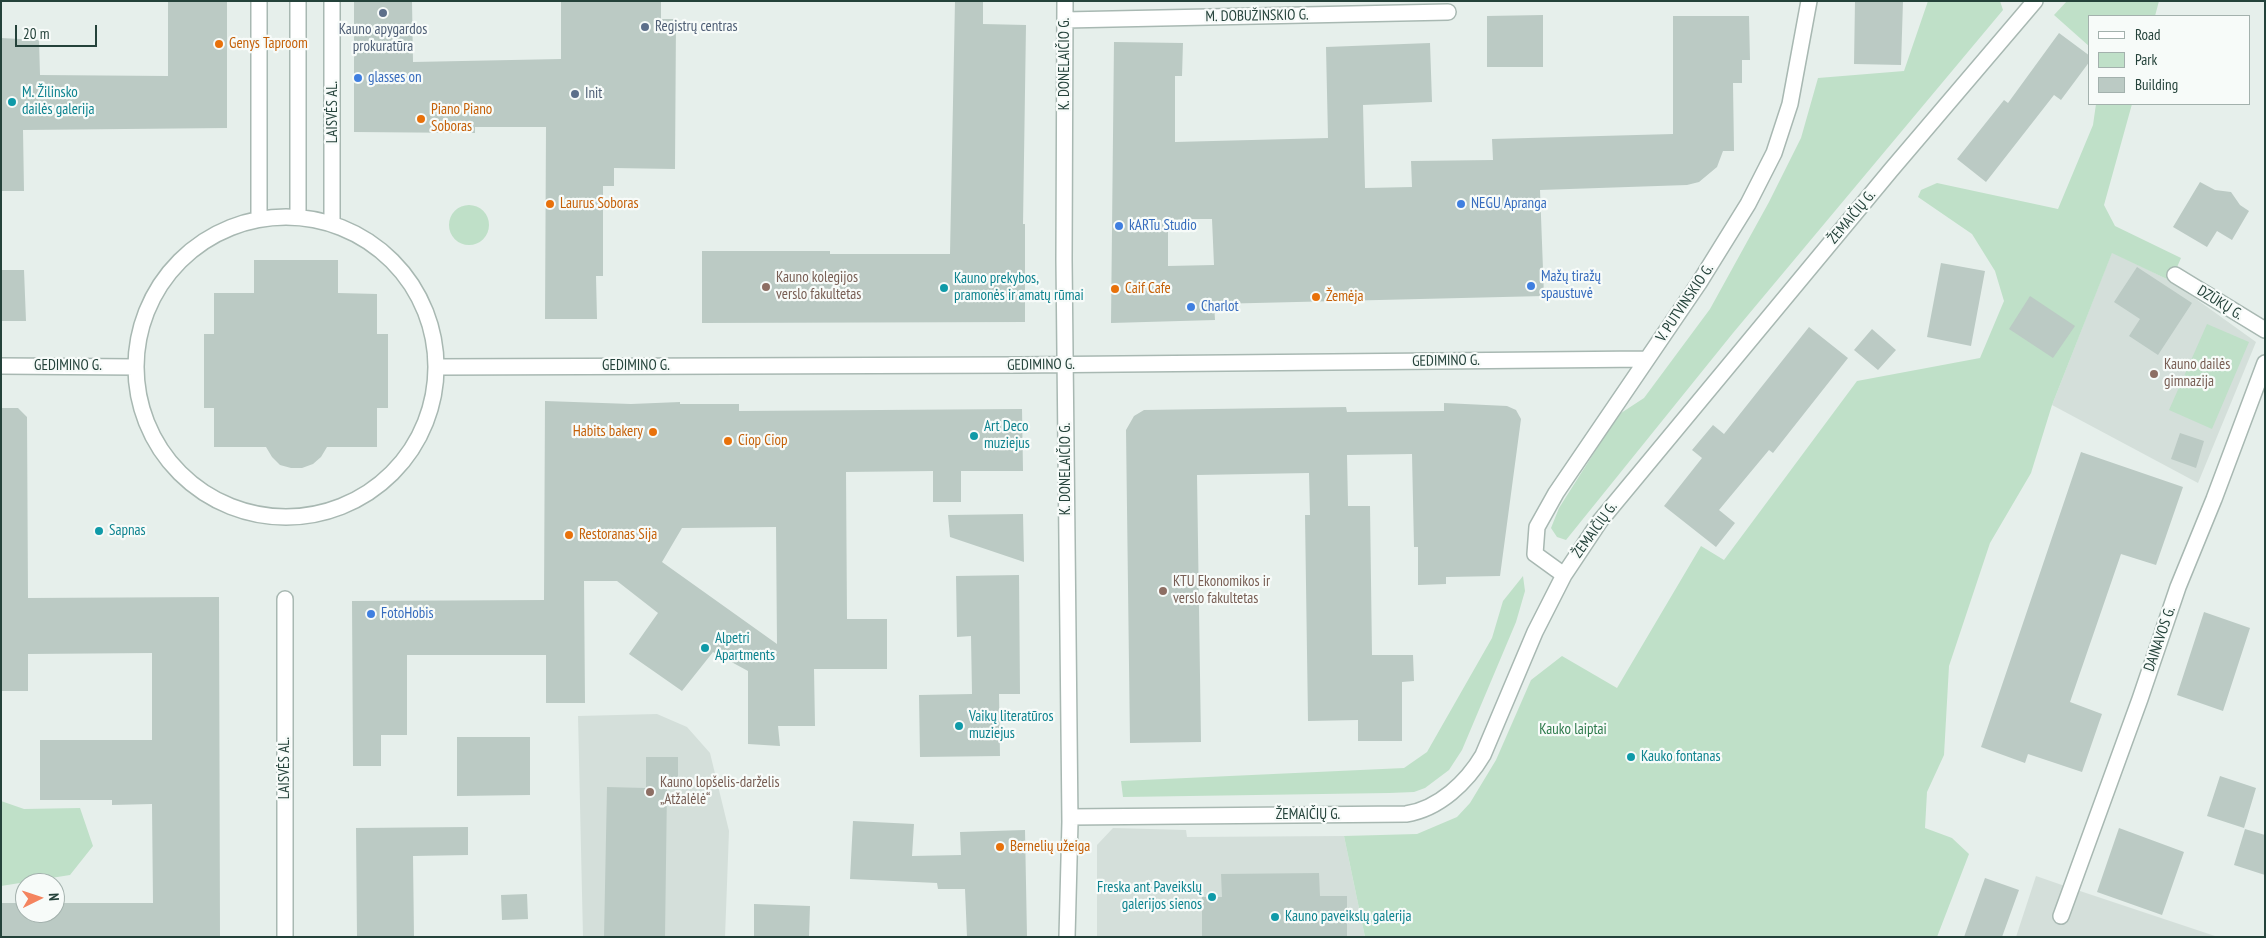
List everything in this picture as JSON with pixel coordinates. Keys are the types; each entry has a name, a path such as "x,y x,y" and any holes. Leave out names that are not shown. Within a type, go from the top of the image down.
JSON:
{"street":[{"path":"259,1 260,219"},
{"path":"298,1 298,217"},
{"name":"LAISVĖS AL.","path":"332,1 332,224"},
{"name":"K. DONELAIČIO G.","path":"1065,1 1064,241 1070,816 1067,937"},
{"name":"V. PUTVINSKIO G.","path":"1564,575 1535,554 1537,527 1556,492 1714,259 1748,204 1774,153 1790,104 1809,1"},
{"name":"ŽEMAIČIŲ G.","path":"1070,816 1406,814 1437,804 1473,770 1483,755 1535,632 1564,575 1606,514 1891,170 2035,1"},
{"name":"M. DOBUŽINSKIO G.","path":"1065,20 1448,12"},
{"path":"298,217 332,224 374,245 408,278 429,320 436,367 434,395 426,422 413,447 396,470 374,488 350,503 324,513 285,518 231,507 204,493 181,474 162,452 147,425 139,396 136,367 139,333 151,301 178,263 215,234 260,219 298,217"},
{"name":"DZŪKŲ G.","path":"2175,275 2265,330"},
{"name":"GEDIMINO G.","path":"436,367 1066,365 1646,359"},
{"name":"DAINAVOS G.","path":"2061,916 2140,699 2178,587 2214,499 2265,362"},
{"name":"GEDIMINO G.","path":"1,366 136,367"},
{"name":"LAISVĖS AL.","path":"285,599 285,937"}],"shaded area":[{"name":"Kauno dailės gimnazija","path":"2112,252 2171,281 2256,342 2198,483 2052,405"},
{"name":"Kauno lopšelis-darželis „Atžalėlė“","path":"657,714 687,727 710,753 729,831 725,937 583,937 578,716"},
{"path":"1113,828 1186,830 1187,837 1344,836 1365,937 1097,937 1097,845"},
{"path":"2036,876 2059,884 2218,937 2016,937"}],"green space":[{"path":"1928,1 2000,1 2003,10 1733,333 1566,540 1557,537 1551,528 1559,508 1618,415 1644,398 1710,309 1769,202 1801,138 1818,78 1904,71"},
{"path":"2067,1 2159,1 2155,15 2088,15 2088,45 2054,15"},
{"name":"Kauko laiptai","path":"2096,105 2132,105 2104,205 2115,226 2181,258 2171,281 2112,253 2052,405 2031,473 1990,543 1949,666 1944,755 1927,792 1925,828 1952,838 1969,854 1937,937 1365,937 1344,836 1417,834 1457,817 1470,803 1496,760 1531,680 1562,656 1617,688 1701,546 1724,560 1857,381 1980,358 2004,301 1995,271 1972,234 1918,197 1921,190 1937,183 2058,209 2093,125"},
{"path":"473,205 480,208 486,214 489,225 488,233 480,242 473,245 465,245 458,242 450,233 449,221 452,214 461,206"},
{"path":"2207,324 2249,342 2212,429 2169,410"},
{"path":"1523,576 1525,591 1516,622 1462,750 1449,770 1425,788 1414,792 1389,793 1123,797 1121,781 1404,768 1427,752 1492,638 1503,601"},
{"path":"1,801 24,809 80,808 93,846 70,875 65,876 65,873 15,873 15,884 1,886"}],"building":[{"path":"168,1 227,1 227,128 23,130 24,191 1,191 1,38 39,40 40,75 168,76"},
{"path":"354,1 412,1 413,62 561,59 561,1 661,1 661,19 676,19 675,169 614,168 614,186 603,186 603,276 596,276 597,319 545,319 546,127 475,127 475,133 354,132"},
{"path":"955,1 983,1 983,24 1026,25 1023,224 1025,224 1025,322 702,323 702,251 830,251 830,254 950,254"},
{"path":"1855,1 1903,1 1901,65 1854,64"},
{"path":"1543,15 1543,67 1487,67 1487,16"},
{"path":"1673,16 1749,16 1750,60 1742,60 1742,83 1733,83 1734,151 1723,151 1717,167 1699,182 1687,185 1540,190 1544,296 1214,304 1215,320 1111,323 1114,42 1183,43 1182,76 1175,76 1175,142 1328,138 1326,47 1430,43 1432,102 1363,105 1365,188 1412,187 1411,161 1493,160 1492,139 1673,134","holes":["1212,219 1214,265 1168,266 1168,220"]},
{"path":"2059,33 2088,55 2088,64 2061,100 2054,95 1986,182 1957,159 2004,100 2008,103"},
{"path":"2200,182 2215,190 2231,192 2240,205 2249,211 2232,240 2217,231 2207,247 2173,227"},
{"path":"254,260 338,260 338,293 377,294 377,334 388,334 388,408 377,408 377,447 327,447 321,457 313,464 302,468 291,468 280,465 266,447 214,447 214,408 204,408 204,334 214,334 214,293 254,293"},
{"path":"1941,263 1985,271 1971,346 1927,337"},
{"path":"2137,267 2192,303 2158,355 2129,336 2140,319 2114,302"},
{"path":"1,270 24,270 26,321 1,321"},
{"path":"2030,296 2075,326 2053,358 2009,329"},
{"path":"1809,327 1848,358 1773,453 1769,450 1719,510 1735,523 1716,547 1664,506 1702,458 1692,450 1713,425 1724,434"},
{"path":"1872,329 1896,350 1878,370 1854,350"},
{"path":"545,401 631,404 680,402 680,404 739,404 739,411 1022,409 1023,471 961,471 961,502 933,502 933,471 846,472 847,619 887,619 887,669 814,669 815,726 778,726 780,746 748,744 748,671 713,652 682,691 629,654 658,613 617,581 584,581 585,703 546,703 546,655 407,655 407,735 381,735 381,766 353,766 352,601 544,600","holes":["776,527 777,644 662,562 682,528"]},
{"path":"1444,403 1507,406 1516,410 1521,419 1500,576 1446,577 1446,584 1418,585 1418,547 1414,547 1412,454 1347,455 1348,506 1370,506 1372,655 1413,655 1414,681 1402,682 1402,741 1358,741 1358,720 1308,721 1305,515 1310,515 1309,473 1197,475 1201,742 1130,743 1126,430 1134,416 1144,410 1346,407 1347,412 1444,411"},
{"path":"1,408 18,408 27,417 28,598 219,597 220,937 1,937 1,903 15,903 15,923 65,923 65,903 153,903 152,804 112,805 112,800 40,800 40,740 152,740 152,653 28,654 28,691 1,691"},
{"path":"2180,433 2204,441 2196,468 2171,459"},
{"path":"2081,452 2183,487 2156,565 2121,554 2070,702 2102,714 2082,772 2028,754 2025,763 1981,747"},
{"path":"1023,514 1024,562 950,537 948,515"},
{"path":"1019,575 1020,694 999,694 1000,756 920,757 919,695 972,694 971,636 957,637 956,576"},
{"path":"2204,612 2250,628 2223,711 2177,695"},
{"path":"457,737 530,737 530,795 457,796"},
{"path":"646,757 678,757 678,789 667,788 665,937 604,937 607,787 646,788"},
{"path":"2220,776 2256,788 2244,828 2207,816"},
{"path":"853,821 914,824 912,856 961,855 960,832 1025,830 1027,937 967,937 965,889 938,889 937,883 850,879"},
{"path":"468,827 468,855 413,856 414,937 357,937 356,828"},
{"path":"2119,828 2184,852 2162,915 2097,892"},
{"path":"2245,829 2265,835 2265,875 2234,865"},
{"name":"Kauno paveikslų galerija","path":"1319,873 1320,896 1347,896 1347,937 1202,937 1202,897 1222,897 1221,874"},
{"path":"1985,878 2019,890 2002,937 1964,937"},
{"path":"527,894 528,919 502,920 501,895"},
{"path":"754,904 810,906 809,937 754,937"}],"place":[{"name":"Kauno apygardos prokuratūra","path":"383,13"},
{"name":"Registrų centras","path":"645,27"},
{"name":"Genys Taproom","path":"219,44"},
{"name":"glasses on","path":"358,78"},
{"name":"Init","path":"575,94"},
{"name":"M. Žilinsko dailės galerija","path":"12,102"},
{"name":"Piano Piano Soboras","path":"421,119"},
{"name":"Laurus Soboras","path":"550,204"},
{"name":"NEGU Apranga","path":"1461,204"},
{"name":"kARTu Studio","path":"1119,226"},
{"name":"Mažų tiražų spaustuvė","path":"1531,286"},
{"name":"Kauno kolegijos verslo fakultetas","path":"766,287"},
{"name":"Kauno prekybos, pramonės ir amatų rūmai","path":"944,288"},
{"name":"Caif Cafe","path":"1115,289"},
{"name":"Žemėja","path":"1316,297"},
{"name":"Charlot","path":"1191,307"},
{"name":"Kauno dailės gimnazija","path":"2154,374"},
{"name":"Habits bakery","path":"653,432"},
{"name":"Art Deco muziejus","path":"974,436"},
{"name":"Ciop Ciop","path":"728,441"},
{"name":"Sapnas","path":"99,531"},
{"name":"Restoranas Sija","path":"569,535"},
{"name":"KTU Ekonomikos ir verslo fakultetas","path":"1163,591"},
{"name":"FotoHobis","path":"371,614"},
{"name":"Alpetri Apartments","path":"705,648"},
{"name":"Vaikų literatūros muziejus","path":"959,726"},
{"name":"Kauko fontanas","path":"1631,757"},
{"name":"Kauno lopšelis-darželis „Atžalėlė“","path":"650,792"},
{"name":"Bernelių užeiga","path":"1000,847"},
{"name":"Freska ant Paveikslų galerijos sienos","path":"1212,897"},
{"name":"Kauno paveikslų galerija","path":"1275,917"}]}
